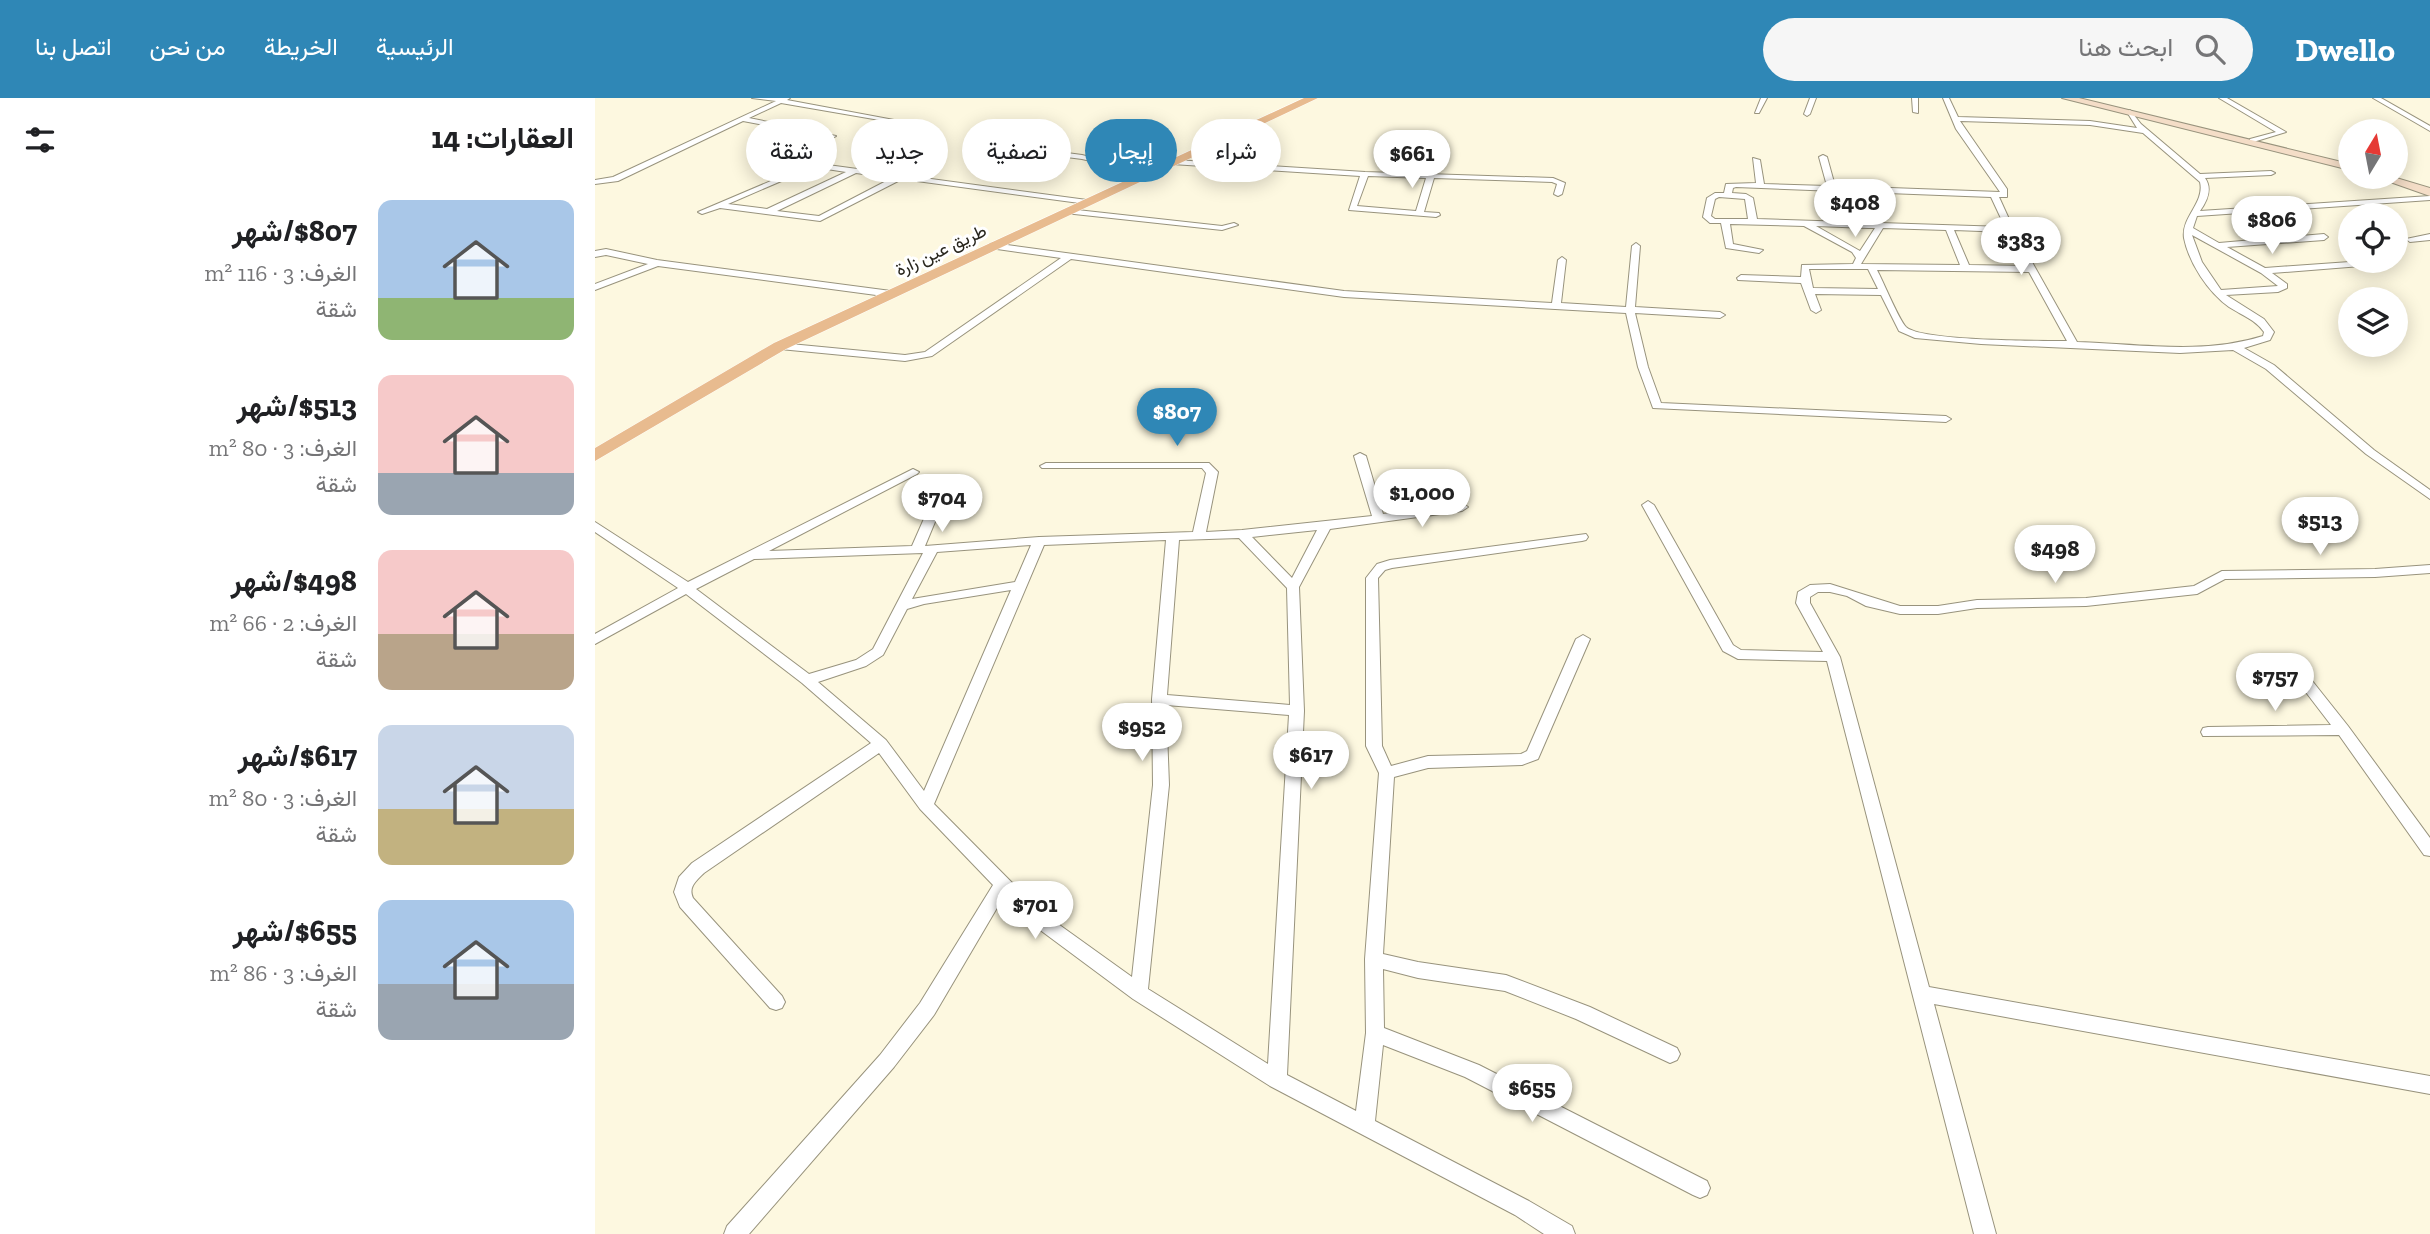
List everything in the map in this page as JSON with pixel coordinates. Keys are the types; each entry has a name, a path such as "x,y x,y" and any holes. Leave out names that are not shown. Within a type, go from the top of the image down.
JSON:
{"main road":[{"name":"طريق عين زارة","path":"1177,161 1313,98"},
{"name":"طريق عين زارة","path":"595,456 780,346 1130,182"}],"street":[{"path":"755,98 784,99 886,119"},
{"path":"1757,112 1764,98"},
{"path":"1807,114 1813,98"},
{"path":"1915,98 1916,111"},
{"path":"1727,195 1731,185 1995,197 2006,193 1955,119 1946,98"},
{"path":"2067,98 2338,164"},
{"path":"2222,98 2282,132 2253,141"},
{"path":"2376,98 2430,129"},
{"path":"595,182 615,179 784,99"},
{"path":"2126,112 2135,101"},
{"path":"1872,268 1902,329 1908,332 2008,343 2179,349 2233,346 2267,338 2269,332 2256,317 2226,300 2220,293 2197,258 2188,238 2188,229 2206,193 2207,187 2201,176 2145,131 2126,112"},
{"path":"741,119 746,120"},
{"path":"1955,119 2090,123 2145,131"},
{"path":"1823,157 1832,189"},
{"path":"1756,160 1760,185"},
{"path":"1281,165 1504,178"},
{"path":"702,212 808,166 851,171"},
{"path":"1281,169 1557,181 1561,183 1558,194"},
{"path":"768,212 851,172"},
{"path":"2201,176 2271,173"},
{"path":"1365,174 1352,208 1436,215"},
{"path":"1419,213 1431,176"},
{"path":"804,226 890,182"},
{"path":"937,182 1087,202"},
{"path":"2408,185 2429,192"},
{"path":"2196,214 2429,192"},
{"path":"1753,222 1749,198 1727,195 1711,198 1707,217 1713,220 1725,221 1805,224 2010,230"},
{"path":"1995,197 2010,230 2074,345"},
{"path":"719,205 820,219"},
{"path":"1068,211 1222,228 1234,225"},
{"path":"1725,221 1729,246 1759,250"},
{"path":"1805,224 1855,250 1860,257"},
{"path":"1856,267 1880,226"},
{"path":"1949,228 1966,268"},
{"path":"2188,229 2264,271 2284,286 2278,289 2220,293"},
{"path":"2218,245 2324,237"},
{"path":"2410,239 2430,237"},
{"path":"993,246 1309,290 1720,315"},
{"path":"1636,246 1630,311 1643,367 1657,407 1945,419"},
{"path":"595,254 612,253 657,263 891,294"},
{"path":"780,346 905,358 928,354 1068,257"},
{"path":"1556,307 1562,260"},
{"path":"595,287 657,263"},
{"path":"2264,271 2338,265"},
{"path":"1816,310 1805,280 1805,267 2033,269"},
{"path":"1741,278 1805,280"},
{"path":"1809,291 1883,292"},
{"path":"2233,346 2270,367 2370,452 2430,495"},
{"path":"1360,456 1378,517"},
{"path":"1046,466 1205,465 1212,472 1199,534"},
{"path":"595,640 687,588 913,472"},
{"path":"807,680 861,663 878,652 904,606 925,549 936,505"},
{"path":"1648,505 1728,648 1738,654 1833,657"},
{"path":"752,555 1242,534 1326,526 1462,507"},
{"path":"595,526 687,588 807,680 881,744 926,805 1034,916 1139,993 1276,1080 1521,1208 1565,1234"},
{"path":"1276,1080 1297,711 1293,587 1326,526"},
{"path":"1242,534 1293,587"},
{"path":"1139,993 1161,785 1159,699 1173,536"},
{"path":"1364,1127 1375,1033 1374,959 1387,773 1374,746 1372,578 1376,572 1390,564 1582,537"},
{"path":"926,805 1039,541"},
{"path":"1985,1234 1833,657 1803,603 1803,595 1815,588 1839,589 1871,603 1899,611 1938,610 1977,604 2086,602 2197,590 2222,575 2375,573 2430,569"},
{"path":"904,606 923,600 1020,585"},
{"path":"1387,773 1428,762 1523,759 1533,755 1583,639"},
{"path":"2289,661 2430,850"},
{"path":"1159,699 1297,711"},
{"path":"2208,732 2343,730"},
{"path":"776,1002 686,902 682,892 685,882 698,868 881,744"},
{"path":"735,1234 887,1061 927,1009 1002,884"},
{"path":"1374,959 1419,970 1506,984 1583,1013 1670,1055"},
{"path":"1921,995 2430,1085"},
{"path":"1375,1033 1472,1070 1700,1188"}]}
